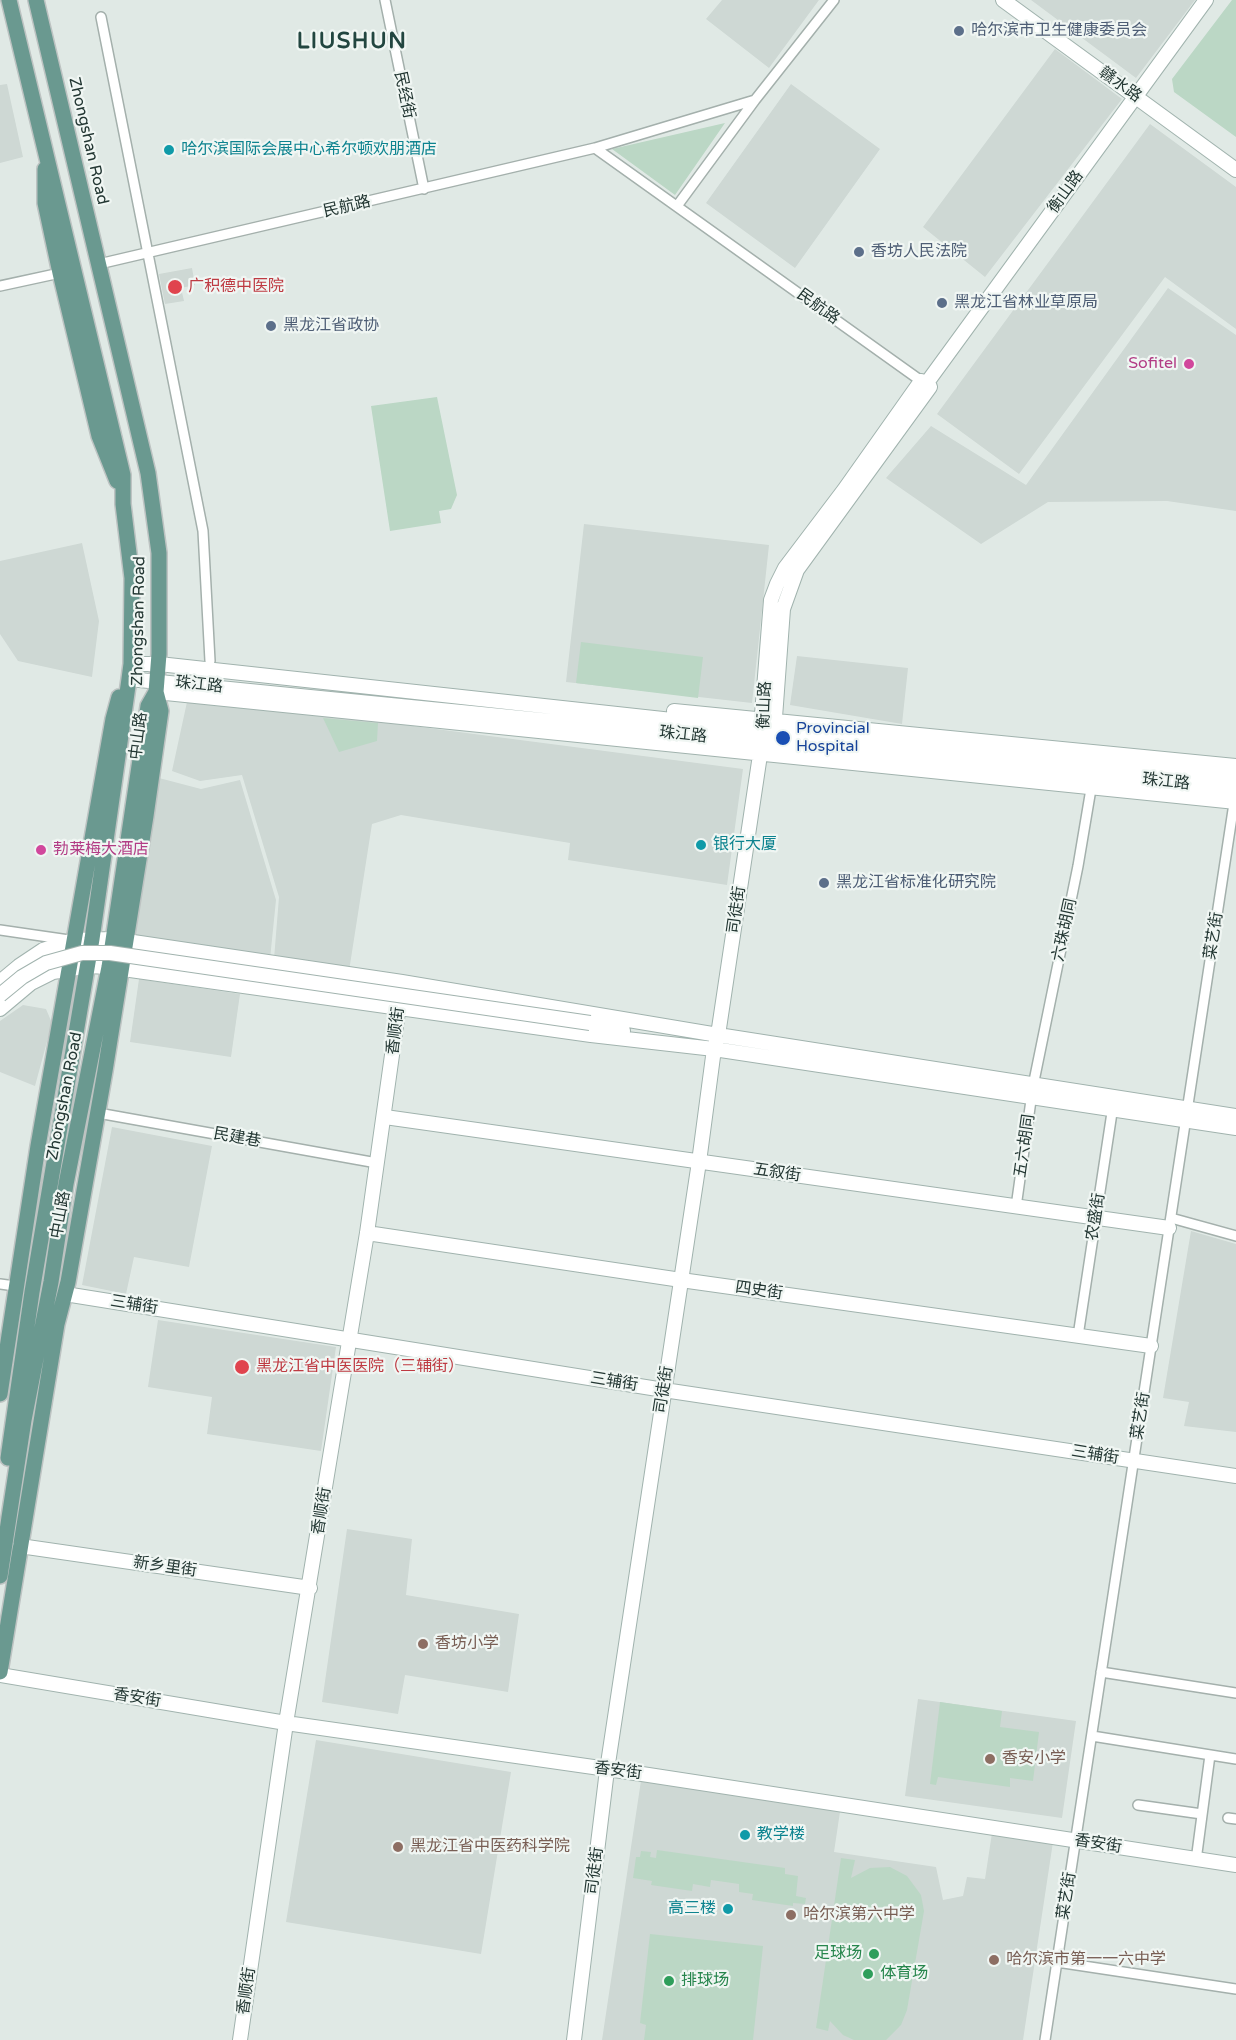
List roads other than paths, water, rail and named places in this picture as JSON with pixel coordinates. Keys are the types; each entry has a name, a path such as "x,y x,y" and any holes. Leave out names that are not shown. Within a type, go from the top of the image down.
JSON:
{"main road":[{"name":"Zhongshan Road","path":"9,0 123,475 123,500 132,578 130,671 88,966"},
{"name":"Zhongshan Road","path":"36,0 151,496 159,553 157,687"},
{"path":"45,148 45,203 60,273 99,436 123,500"},
{"path":"0,1394 11,1327 8,1285 38,1146 113,719 119,696 130,671"},
{"name":"中山路","path":"0,1674 57,1324 65,1294 98,1113 119,941 161,711 157,687"},
{"name":"中山路","path":"0,1508 35,1270 88,966"},
{"name":"Zhongshan Road","path":"51,1282 66,1184 115,967"},
{"path":"38,1146 49,1137 61,1118"},
{"path":"38,1146 52,1170"},
{"path":"66,1184 90,1154"},
{"path":"11,1327 35,1270"},
{"path":"51,1282 57,1324"},
{"path":"0,1576 24,1420 51,1282"}],"street":[{"name":"民经街","path":"385,0 424,189"},
{"path":"677,206 755,100 834,0"},
{"name":"赣水路","path":"1003,0 1138,93 1236,170"},
{"path":"1019,0 1138,93 1236,160"},
{"name":"衡山路","path":"763,749 783,609 792,579 926,384 1206,0"},
{"path":"101,17 203,531 210,661"},
{"name":"民航路","path":"99,264 595,148 755,100"},
{"name":"民航路","path":"595,148 926,384"},
{"path":"0,286 60,273"},
{"name":"珠江路","path":"159,659 768,725 1236,766"},
{"name":"珠江路","path":"130,671 159,659 210,661 1236,779"},
{"name":"珠江路","path":"130,671 157,687 1236,796"},
{"name":"司徒街","path":"574,2040 607,1770 714,1049 763,749"},
{"name":"六珠胡同","path":"1032,1092 1076,877 1092,781"},
{"name":"菜艺街","path":"1045,2040 1236,796"},
{"path":"0,930 74,940 119,941 402,982 718,1035 1032,1092"},
{"path":"0,982 18,966 43,950 74,940"},
{"path":"3,1001 22,977 46,963 82,953 110,953 590,1023 696,1047"},
{"path":"3,1001 39,978 69,968 115,967 591,1035 714,1049 1032,1092 1187,1115 1236,1128"},
{"name":"香顺街","path":"240,2040 286,1723 367,1233 402,982"},
{"name":"五六胡同","path":"1016,1207 1032,1092"},
{"name":"农盛街","path":"1078,1336 1113,1104"},
{"name":"民建巷","path":"98,1113 376,1163"},
{"path":"1187,1115 1236,1116"},
{"name":"五叙街","path":"384,1117 1095,1218 1170,1223"},
{"path":"1170,1223 1236,1236"},
{"name":"四史街","path":"367,1233 1151,1346"},
{"name":"三辅街","path":"65,1294 664,1390 1236,1476"},
{"name":"新乡里街","path":"20,1546 309,1588"},
{"path":"1101,1672 1236,1693"},
{"name":"香安街","path":"0,1674 286,1723 642,1774 1236,1865"},
{"path":"1092,1736 1236,1759"},
{"path":"1197,1853 1210,1755"},
{"path":"1138,1805 1202,1814"},
{"path":"1057,1962 1236,1989"}],"place":[{"name":"哈尔滨市卫生健康委员会","path":"959,31"},
{"name":"哈尔滨国际会展中心希尔顿欢朋酒店","path":"169,150"},
{"name":"香坊人民法院","path":"859,252"},
{"name":"广积德中医院","path":"175,287"},
{"name":"黑龙江省林业草原局","path":"942,303"},
{"name":"黑龙江省政协","path":"271,326"},
{"name":"Sofitel","path":"1189,364"},
{"name":"Provincial Hospital","path":"783,738"},
{"name":"银行大厦","path":"701,845"},
{"name":"勃莱梅大酒店","path":"41,850"},
{"name":"黑龙江省标准化研究院","path":"824,883"},
{"name":"黑龙江省中医医院（三辅街）","path":"242,1367"},
{"name":"香坊小学","path":"423,1644"},
{"name":"香安小学","path":"990,1759"},
{"name":"教学楼","path":"745,1835"},
{"name":"黑龙江省中医药科学院","path":"398,1847"},
{"name":"高三楼","path":"728,1909"},
{"name":"哈尔滨第六中学","path":"791,1915"},
{"name":"足球场","path":"874,1954"},
{"name":"哈尔滨市第一一六中学","path":"994,1960"},
{"name":"体育场","path":"868,1974"},
{"name":"排球场","path":"669,1981"}],"district":[{"name":"LIUSHUN","path":"352,42"}]}
